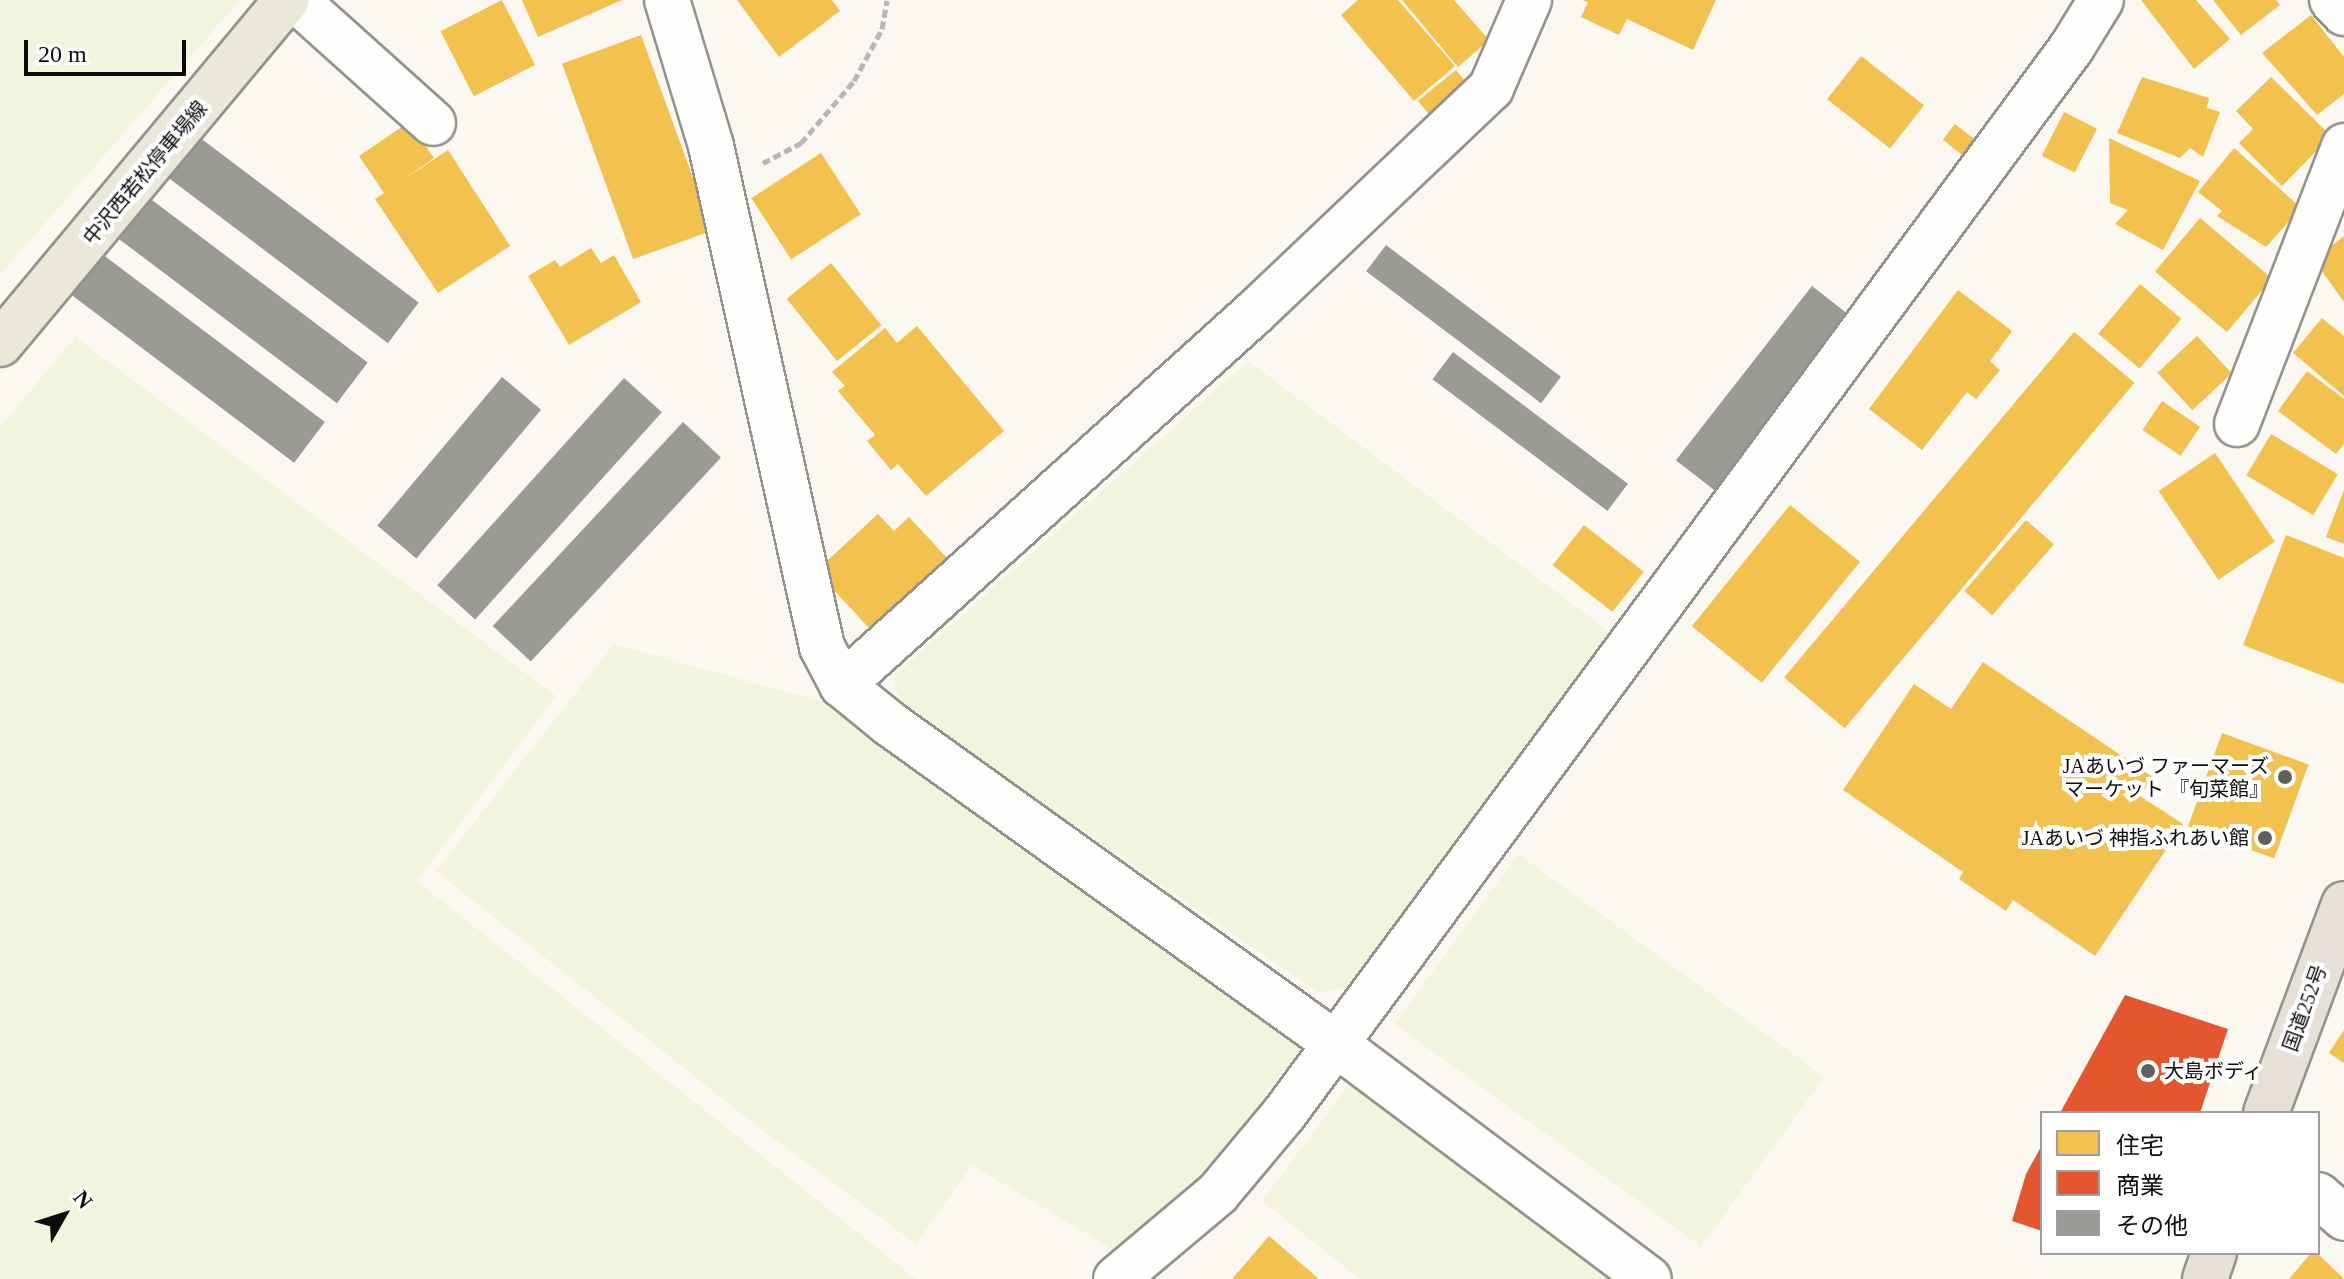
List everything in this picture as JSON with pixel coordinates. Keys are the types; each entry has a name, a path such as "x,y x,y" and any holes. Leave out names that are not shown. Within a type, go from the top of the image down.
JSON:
{"highway":[{"name":"国道252号","path":"2267,1111 2344,904"},
{"path":"2205,1279 2213,1255"}],"main road":[{"name":"中沢西若松停車場線","path":"0,344 287,0"}],"street":[{"path":"296,0 433,123"},
{"path":"667,0 720,186 822,647 842,685 890,724 1336,1044 1649,1279"},
{"path":"842,685 1254,313 1491,88 1529,0"},
{"path":"1116,1279 1218,1193 1336,1044 2072,47 2101,0"},
{"path":"2332,0 2344,13"},
{"path":"2237,424 2344,146"},
{"path":"2320,1197 2344,1218"}],"path":[{"path":"720,186 801,143 825,118 854,81 882,29 887,0"}],"green space":[{"path":"0,0 240,0 0,275"},
{"path":"75,337 556,696 417,881 916,1279 0,1279 0,427"},
{"path":"1248,361 1611,633 1352,986 1319,993 904,708 891,679"},
{"path":"614,644 834,705 1305,1042 1197,1187 1119,1253 972,1165 916,1244 762,1130 436,871"},
{"path":"1518,854 1825,1077 1701,1247 1395,1024"},
{"path":"1351,1082 1609,1279 1360,1279 1262,1201"}],"building: 住宅":[{"path":"502,0 535,65 474,96 441,31"},
{"path":"522,0 622,0 538,37"},
{"path":"737,0 832,0 840,11 779,57"},
{"path":"1358,0 1398,0 1455,66 1414,101 1341,15"},
{"path":"1402,0 1454,0 1489,40 1458,67"},
{"path":"1582,0 1716,0 1693,50 1627,19 1619,35 1581,17 1588,2"},
{"path":"2141,0 2196,0 2230,39 2194,69"},
{"path":"2213,0 2276,0 2280,5 2241,35"},
{"path":"2311,15 2344,57 2344,94 2317,115 2262,53"},
{"path":"641,35 712,230 633,259 562,64"},
{"path":"1861,56 1924,105 1890,149 1827,99"},
{"path":"1456,70 1474,92 1436,123 1418,101"},
{"path":"2142,77 2209,98 2207,108 2220,112 2203,157 2190,148 2180,158 2117,133"},
{"path":"2271,77 2331,136 2282,186 2239,143 2253,129 2236,111"},
{"path":"2064,112 2097,129 2075,172 2042,156"},
{"path":"409,122 434,158 400,182 448,150 510,246 438,293 375,199 384,193 359,156"},
{"path":"1955,124 1981,144 1969,160 1943,140"},
{"path":"2109,138 2200,181 2163,250 2115,224 2128,210 2110,203"},
{"path":"2234,148 2301,208 2266,247 2217,216 2222,211 2198,192"},
{"path":"821,153 861,214 791,259 751,198"},
{"path":"2200,218 2272,278 2227,332 2155,272"},
{"path":"2344,236 2344,302 2314,260"},
{"path":"591,248 601,263 614,255 641,302 569,345 528,276 555,260 560,267"},
{"path":"831,263 881,325 837,361 787,299"},
{"path":"2140,284 2181,319 2140,369 2098,334"},
{"path":"1958,290 2012,331 1990,361 2000,370 1976,399 1967,392 1922,450 1869,409"},
{"path":"2322,318 2344,336 2344,396 2293,353"},
{"path":"917,326 1004,431 926,496 898,464 891,470 867,441 875,435 838,391 845,386 832,372 885,328 897,343"},
{"path":"2074,332 2135,383 1845,728 1784,677"},
{"path":"2197,336 2232,373 2192,410 2158,373"},
{"path":"2307,371 2344,399 2344,444 2336,454 2278,411"},
{"path":"2162,401 2200,427 2181,456 2142,430"},
{"path":"2271,434 2338,474 2313,515 2246,475"},
{"path":"2215,453 2275,542 2218,580 2159,491"},
{"path":"2344,490 2344,544 2326,537"},
{"path":"1790,505 1860,562 1762,683 1692,626"},
{"path":"878,514 894,531 909,517 948,559 871,630 816,571"},
{"path":"2026,520 2054,544 1992,615 1964,591"},
{"path":"1584,525 1644,572 1612,612 1553,565"},
{"path":"2286,535 2344,558 2344,684 2243,645"},
{"path":"1983,662 2153,777 2140,796 2183,824 2095,956 2013,900 2006,911 1959,879 1963,872 1843,790 1914,684 1951,709"},
{"path":"2222,733 2308,764 2274,858 2188,827"},
{"path":"2344,1030 2344,1063 2329,1053"},
{"path":"1269,1236 1319,1279 1232,1279"},
{"path":"2309,1255 2319,1255 2344,1279 2289,1279"}],"building: 商業":[{"name":"大島ボディ","path":"2125,995 2228,1029 2201,1111 2061,1111"},
{"path":"2040,1149 2040,1230 2012,1221 2026,1174"}],"building: その他":[{"path":"195,134 419,303 388,343 164,175"},
{"path":"144,194 368,363 337,403 113,235"},
{"path":"1386,245 1561,377 1541,403 1366,271"},
{"path":"102,254 325,422 294,463 71,295"},
{"path":"1812,286 1852,317 1716,492 1676,460"},
{"path":"1453,352 1628,484 1607,511 1433,379"},
{"path":"502,377 541,410 416,558 377,526"},
{"path":"624,378 662,412 475,619 437,585"},
{"path":"683,422 721,457 531,662 493,626"}],"place":[{"name":"JAあいづ ファーマーズ マーケット 『旬菜館』","path":"2285,777"},
{"name":"JAあいづ 神指ふれあい館","path":"2265,838"},
{"name":"大島ボディ","path":"2148,1071"}]}
